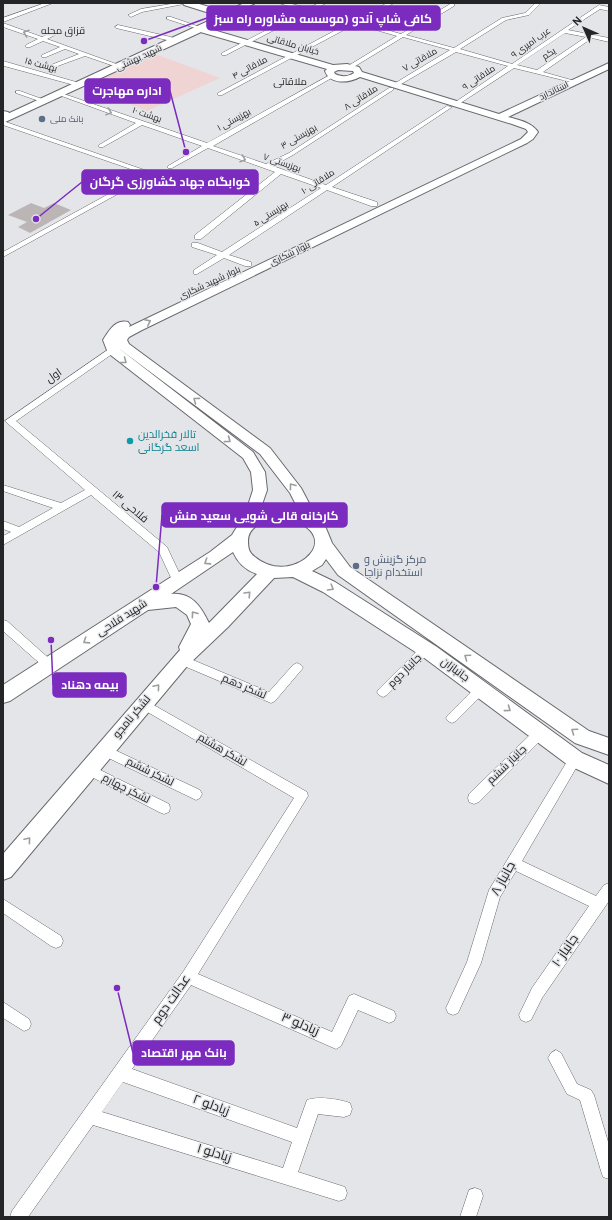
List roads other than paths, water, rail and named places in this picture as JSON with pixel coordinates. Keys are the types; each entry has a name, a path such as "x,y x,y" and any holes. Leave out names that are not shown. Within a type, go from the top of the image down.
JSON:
{"main road":[{"path":"186,3 223,14"},
{"name":"شهید بهشتی","path":"5,117 39,99 196,29 244,3"},
{"name":"شهید بهشتی","path":"5,117 59,94 251,3"},
{"name":"خیابان ملاقاتی","path":"196,29 290,57 332,72"},
{"name":"استاندارد","path":"508,117 573,82 609,66"},
{"path":"350,67 356,69 355,76 342,79 332,72 350,67"},
{"name":"استاندارد","path":"508,117 609,74"},
{"name":"بلوار شکاری","path":"311,520 296,491 265,451 123,346 121,340 125,334 266,261 530,137 533,132 529,127 508,117 453,106 355,76"},
{"name":"بلوار شهید شکاری","path":"112,350 109,340 115,330 129,321 248,264 266,261 374,204 519,134 520,132 508,117"},
{"path":"112,350 248,455 258,472 260,490 250,521 241,532 238,539 239,550 243,558 252,565 269,572 279,573 296,571 305,567 317,559 322,551 324,545 321,531 311,520 299,515 279,512 262,516 250,521"},
{"name":"شهید فلاحی","path":"3,694 145,603 216,556 238,539"},
{"name":"جانبازان","path":"324,545 344,571 582,737 609,747"},
{"name":"جانبازان","path":"296,571 329,586 426,649 575,759 609,775"},
{"name":"لشکر نامجو","path":"3,870 181,660 222,622 269,572"},
{"path":"145,603 179,600 194,611 200,624 181,660"},
{"path":"372,614 388,601"}],"street":[{"path":"3,20 50,3"},
{"path":"131,16 141,11 186,3"},
{"path":"282,3 573,82"},
{"path":"224,54 323,3"},
{"name":"ملاقاتی ۴","path":"220,94 390,3"},
{"name":"۷ ملاقاتی","path":"392,88 504,19 527,14 538,3"},
{"path":"350,67 452,5"},
{"name":"۹ عرب امیری","path":"512,66 599,7 609,9"},
{"path":"169,18 196,29"},
{"path":"3,26 116,65"},
{"path":"118,27 171,40"},
{"path":"564,30 609,40"},
{"path":"28,46 59,31"},
{"name":"یکم","path":"537,73 591,36"},
{"path":"44,56 65,47"},
{"path":"53,66 84,54"},
{"name":"بهشت ۱۵","path":"3,63 74,83"},
{"path":"3,69 11,66"},
{"name":"ملاقاتی ۹","path":"453,106 512,66"},
{"name":"بهزیستی ۱","path":"170,167 270,111 332,72"},
{"name":"ملاقاتی ۸","path":"340,122 392,88"},
{"path":"18,92 39,99"},
{"name":"بهشت ۱۰","path":"59,94 206,146"},
{"name":"۱۰ ملاقاتی","path":"197,272 453,106"},
{"path":"3,255 151,174 5,117"},
{"name":"۳ بهزیستی","path":"266,166 291,154 340,122"},
{"path":"101,146 141,123"},
{"name":"۷ بهزیستی","path":"206,146 374,204"},
{"path":"198,237 280,171"},
{"path":"295,216 331,189"},
{"name":"۵ بهزیستی","path":"197,272 331,189"},
{"path":"195,245 248,264"},
{"name":"اول","path":"10,421 112,350"},
{"name":"۱۳ فلاحی","path":"10,421 162,550 178,581"},
{"path":"3,488 62,507"},
{"path":"3,541 92,490"},
{"path":"3,525 19,531"},
{"path":"3,624 49,665"},
{"name":"جانباز دوم","path":"384,692 426,649"},
{"name":"لشکر دهم","path":"181,660 271,698 297,668"},
{"path":"452,718 481,689"},
{"name":"لشکر هشتم","path":"143,704 302,796"},
{"name":"جانباز ششم","path":"474,798 540,733"},
{"name":"لشکر ششم","path":"104,750 196,794"},
{"name":"جانباز ۸","path":"454,1008 474,963 494,895 575,759"},
{"name":"لشکر چهارم","path":"88,769 164,808"},
{"name":"عدالت دوم","path":"18,1217 188,977 302,796"},
{"path":"512,863 598,904"},
{"name":"۱۰ جانباز","path":"526,1015 536,993 609,889"},
{"path":"3,905 56,941"},
{"name":"زیادلو ۳","path":"188,977 336,1041 354,1000 389,1016"},
{"path":"3,1009 24,1024"},
{"path":"556,1058 572,1089 586,1095 609,1171"},
{"name":"زیادلو ۲","path":"120,1073 302,1138"},
{"path":"288,1177 313,1106 344,1109"},
{"name":"زیادلو ۱","path":"90,1116 339,1193"},
{"path":"468,1217 474,1196"}],"place":[{"name":"کافی شاپ آندو (موسسه مشاوره راه سبز","path":"144,41"},
{"name":"بانک ملی","path":"42,119"},
{"name":"اداره مهاجرت","path":"186,152"},
{"name":"خوابگاه جهاد کشاورزی گرگان","path":"36,219"},
{"name":"تالار فخرالدین اسعد گرگانی","path":"130,441"},
{"name":"مرکز گزینش و استخدام نزاجا","path":"356,566"},
{"name":"کارخانه قالی شویی سعید منش","path":"156,587"},
{"name":"بیمه دهناد","path":"51,640"},
{"name":"بانک مهر اقتصاد","path":"117,988"}],"district":[{"name":"قزاق محله","path":"63,31"},
{"name":"ملاقاتی","path":"290,82"}]}
